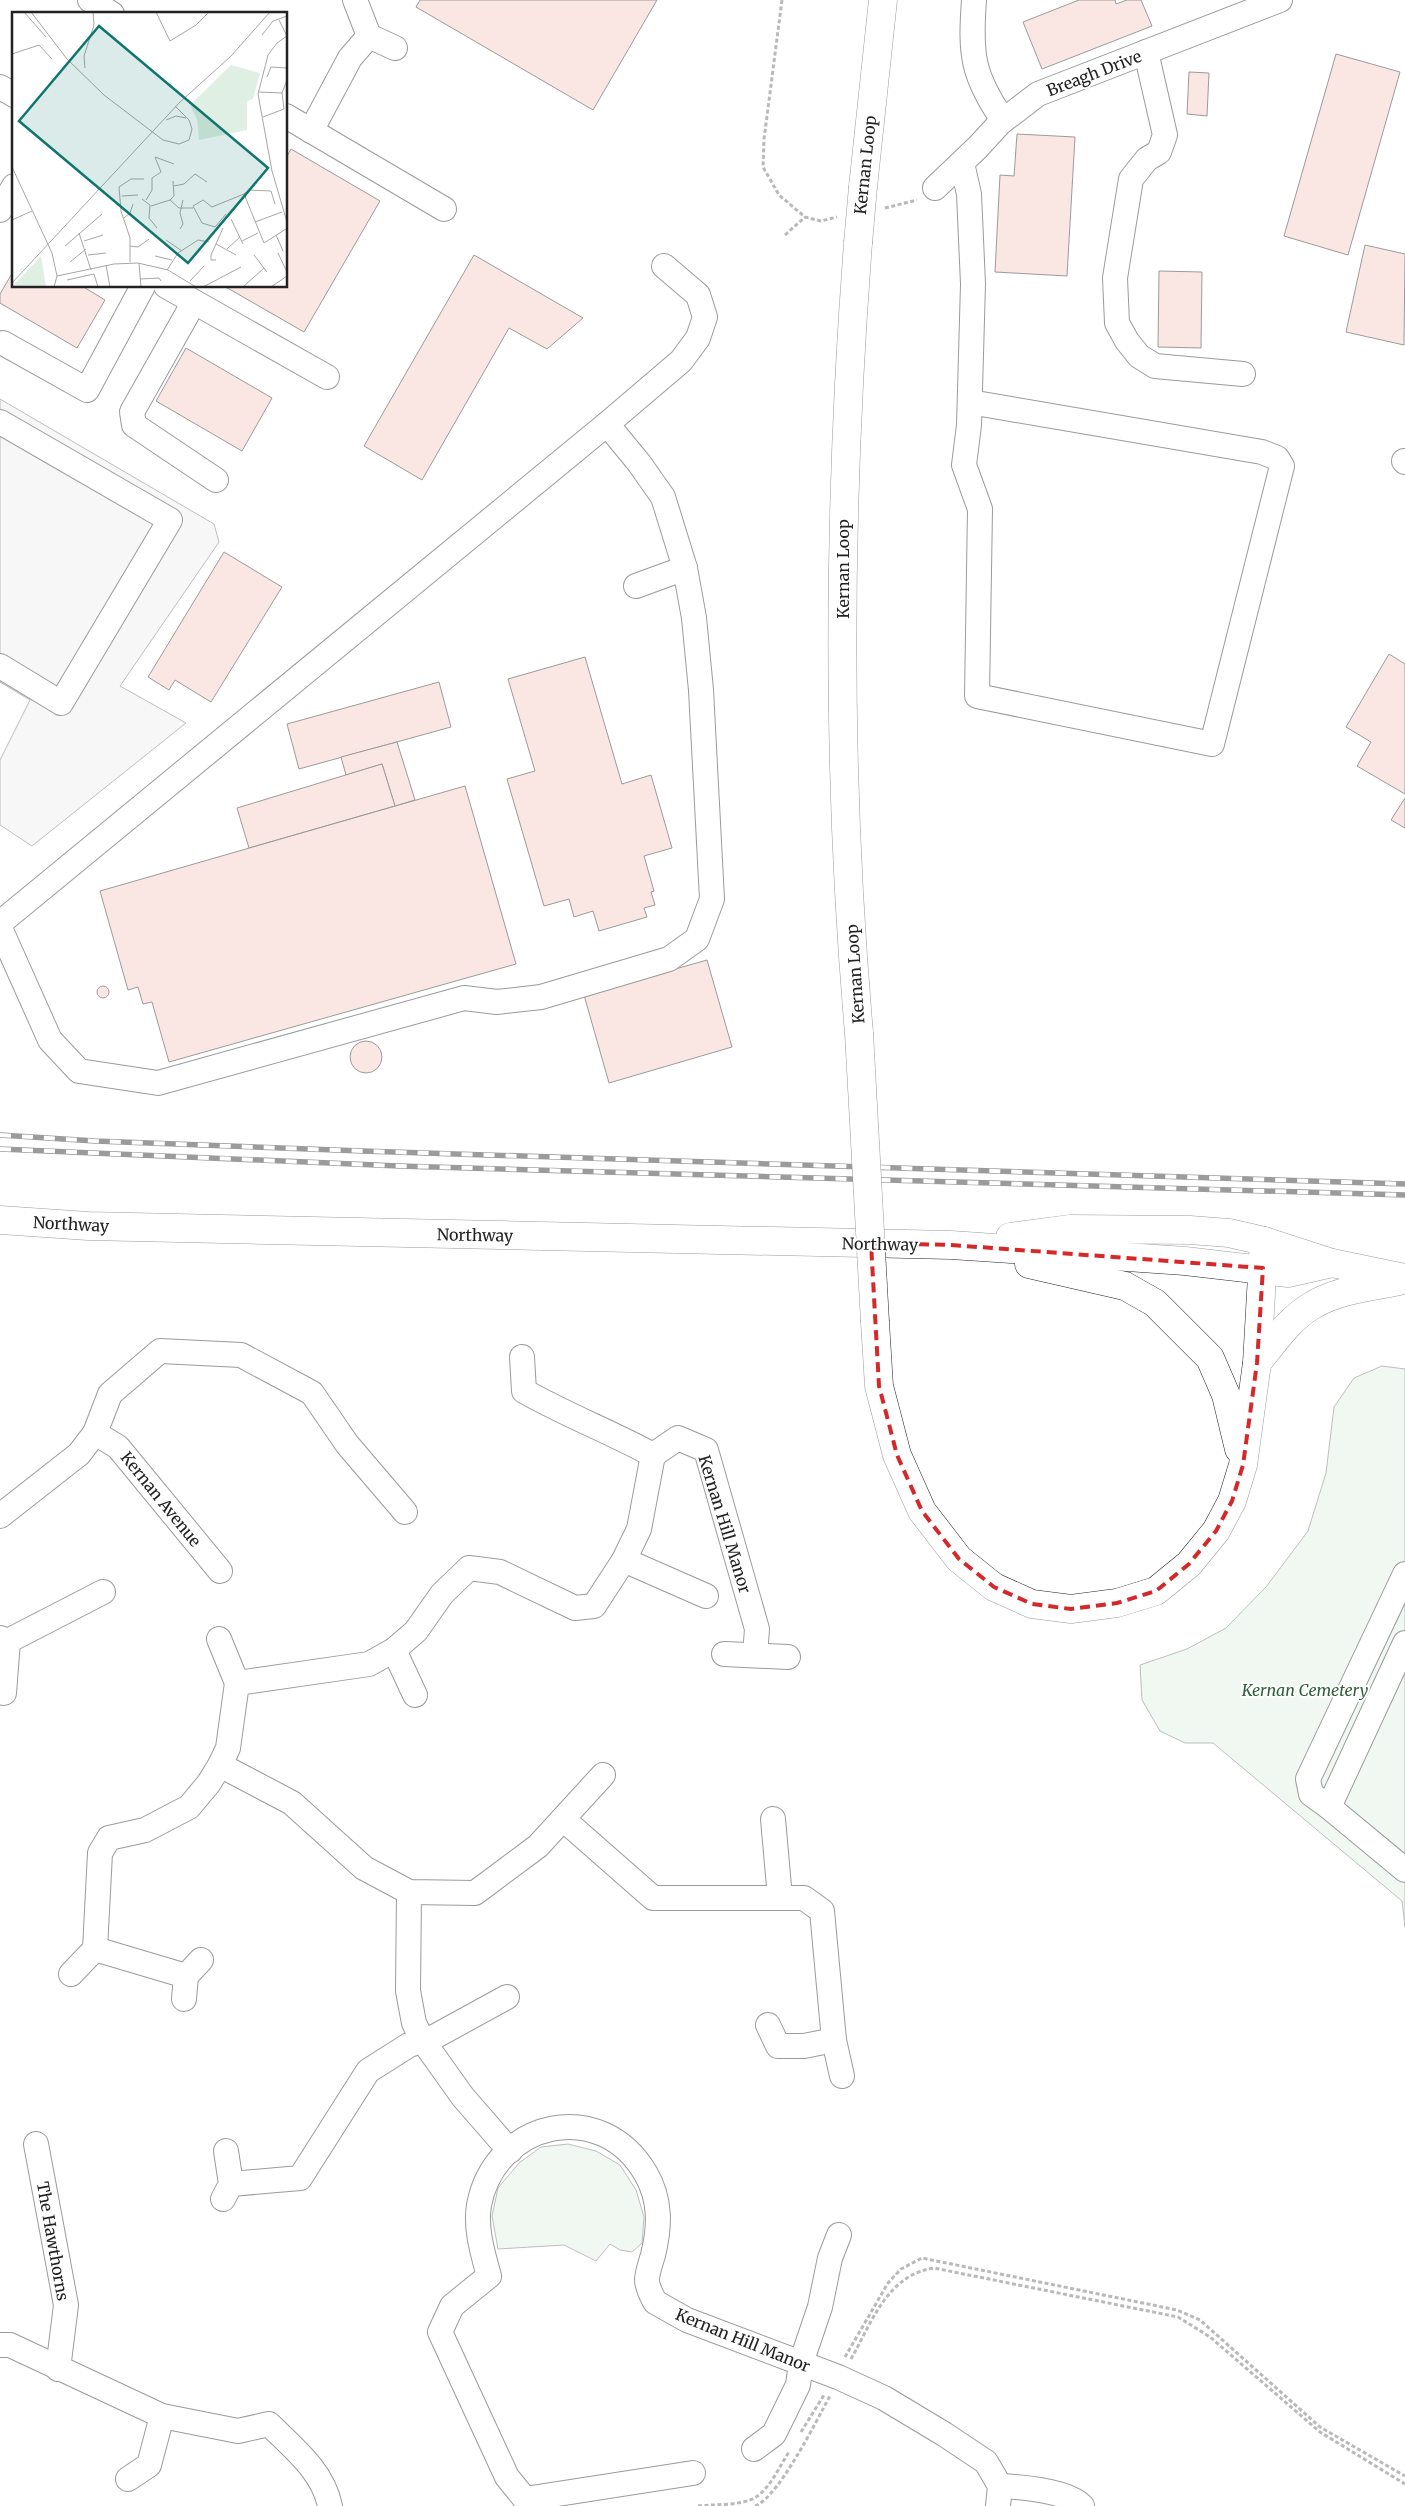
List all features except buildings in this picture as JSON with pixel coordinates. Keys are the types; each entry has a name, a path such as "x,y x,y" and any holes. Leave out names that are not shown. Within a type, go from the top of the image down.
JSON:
{"highway":[{"name":"Kernan Loop","path":"883,0 862,187 849,366 842,566 844,743 852,954 860,1033 879,1386 897,1455 922,1511 959,1559 994,1588 1032,1604 1071,1609 1117,1604 1156,1591 1189,1564 1216,1531 1232,1501 1243,1465 1258,1363 1264,1241"},
{"name":"Northway","path":"0,1220 88,1226 951,1245 1263,1268 1288,1273 1332,1263"},
{"name":"Northway","path":"951,1245 1070,1229 1190,1230 1228,1233 1264,1241 1332,1263 1405,1279"},
{"path":"1020,1236 1167,1250 1246,1254 1263,1268"},
{"path":"951,1245 1125,1286 1155,1303 1210,1358 1226,1395 1243,1465"},
{"path":"1258,1363 1293,1320 1313,1304 1341,1294 1405,1279"}],"street":[{"path":"90,0 109,12"},
{"path":"356,0 369,36 395,48"},
{"path":"974,0 974,63 985,93 1003,120"},
{"name":"Breagh Drive","path":"935,188 1003,120 1038,94 1280,0"},
{"path":"311,130 350,58 369,36"},
{"path":"1146,52 1165,135 1159,152 1147,160 1131,178 1115,278 1117,323 1127,341 1139,356 1155,366 1243,374"},
{"path":"0,87 12,94"},
{"path":"288,117 444,209"},
{"path":"962,163 969,194 973,284 970,402 964,465 980,509 977,696 1212,744 1282,466 1277,458 1262,452 970,402"},
{"path":"0,923 681,361 698,338 705,317 698,295 664,266"},
{"path":"3,343 87,390 142,288"},
{"path":"170,288 327,377"},
{"path":"194,302 132,412 134,425 216,480"},
{"path":"0,422 170,520 61,704 0,666"},
{"path":"0,928 50,1040 79,1071 158,1083 464,998 497,1002 541,997 669,958 696,940 712,899 694,618 685,568 663,497 607,424"},
{"path":"636,586 685,568"},
{"path":"2,1509 79,1454 95,1433 110,1394 160,1351 241,1355 312,1393 347,1444 405,1512"},
{"path":"237,1683 369,1664 394,1650 416,1631 442,1594 469,1568 500,1572 576,1608 594,1606 624,1560 639,1530 653,1455 621,1438 554,1408 524,1391 522,1357"},
{"name":"Kernan Avenue","path":"95,1433 118,1447 220,1571"},
{"name":"Kernan Hill Manor","path":"653,1455 678,1438 706,1450 757,1629 755,1655"},
{"path":"624,1560 706,1596"},
{"path":"1405,1574 1308,1779 1311,1794 1405,1870"},
{"path":"4,1694 4,1640 103,1592"},
{"path":"71,1974 95,1949 100,1853 109,1838 145,1830 189,1807 210,1783 228,1748 237,1683 219,1639"},
{"path":"1329,1808 1405,1642"},
{"path":"394,1650 419,1699"},
{"path":"724,1654 788,1657"},
{"path":"220,1765 292,1803 364,1868 409,1892 475,1892 538,1846 603,1775"},
{"path":"563,1819 653,1898 804,1898 822,1911 834,2040 842,2076"},
{"path":"773,1819 780,1898"},
{"path":"409,1892 408,1991 414,2023 423,2041 463,2097 510,2151"},
{"path":"95,1949 190,1978"},
{"path":"226,2151 227,2191 300,2178 368,2071 409,2045 434,2037 507,1997"},
{"path":"768,2025 778,2046 804,2046 834,2040"},
{"name":"Kernan Hill Manor","path":"693,2474 525,2499 507,2477 440,2332 452,2306 489,2276 480,2243 479,2206 492,2171 510,2151 529,2136 552,2127 581,2126 606,2134 627,2150 646,2174 658,2205 659,2231 647,2281 655,2302 687,2320 838,2377 884,2398 986,2462 999,2496 1030,2489 1075,2498 1082,2506"},
{"name":"The Hawthorns","path":"36,2144 66,2305 58,2369"},
{"path":"754,2449 774,2434 798,2385 801,2363 820,2307 830,2258 839,2235"},
{"path":"0,2345 10,2345 162,2416 238,2431 269,2424 309,2463 327,2493 330,2506"},
{"path":"128,2479 149,2465 162,2416"}],"path":[{"path":"782,0 764,139 763,167 779,195 805,217 821,221 840,217"},
{"path":"877,209 915,202 935,188"},
{"path":"784,235 805,217"},
{"path":"755,2506 768,2499 782,2479 834,2388 841,2364 888,2283 901,2269 922,2258 1177,2310 1200,2320 1320,2427 1405,2476"},
{"path":"798,2438 829,2386 847,2366 881,2304 909,2274 934,2268 967,2273 1178,2317 1191,2323 1210,2337 1320,2432 1405,2484"},
{"path":"698,2506 741,2502 755,2498 766,2488 793,2446"}],"highlighted area":[{"path":"871,1243 951,1245 1263,1268 1257,1363 1243,1465 1232,1501 1216,1531 1189,1564 1156,1591 1117,1603 1071,1609 1032,1604 994,1587 959,1559 922,1511 897,1455 879,1386"}],"green space":[{"name":"Kernan Cemetery","path":"1382,1366 1405,1369 1405,1927 1402,1901 1213,1743 1185,1743 1160,1731 1142,1700 1140,1665 1187,1649 1226,1628 1266,1587 1308,1531 1326,1473 1334,1407 1354,1378"},
{"path":"568,2144 596,2151 620,2165 636,2190 644,2217 642,2243 632,2252 620,2250 610,2244 596,2261 564,2245 498,2249 492,2216 498,2188 519,2163 541,2147"}],"shaded area":[{"path":"0,399 214,524 219,542 120,686 186,723 32,846 0,825 0,760 30,700 0,682"}],"railway":[{"path":"0,1135 95,1141 362,1151 1405,1184"},
{"path":"0,1149 399,1166 1405,1195"}]}
